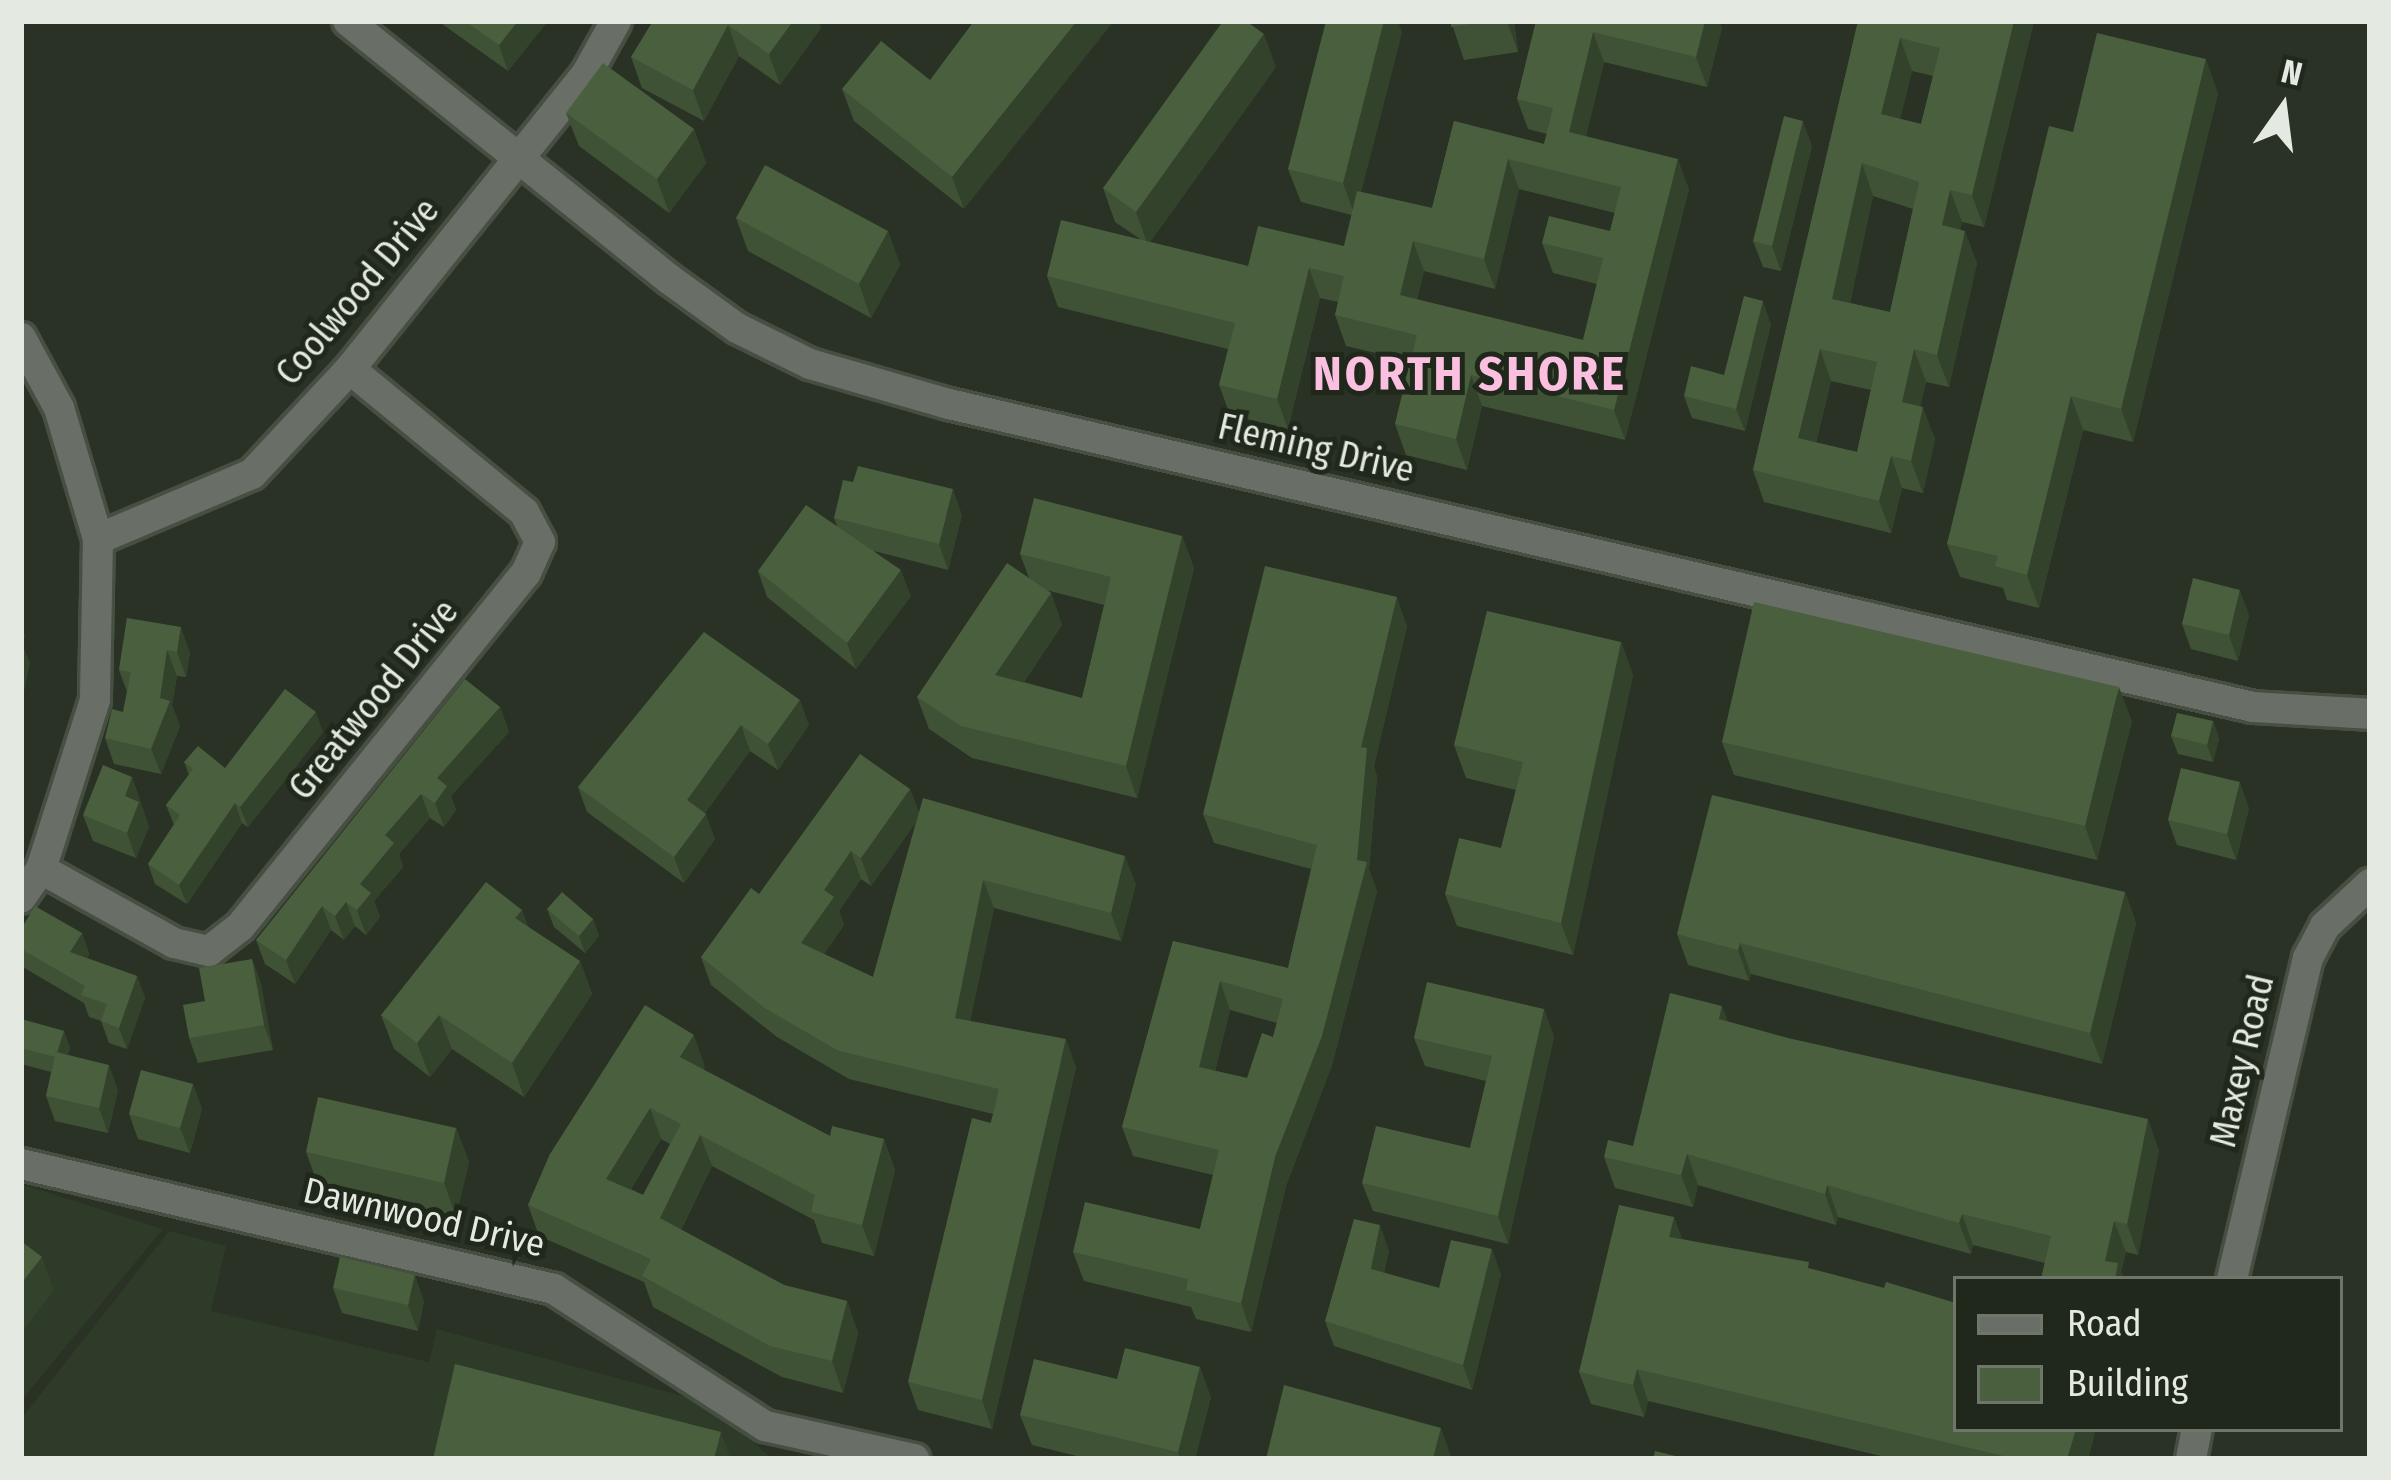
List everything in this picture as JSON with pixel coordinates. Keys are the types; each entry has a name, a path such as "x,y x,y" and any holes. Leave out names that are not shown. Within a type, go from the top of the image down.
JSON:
{"street":[{"name":"Fleming Drive","path":"348,21 736,328 872,385 2253,707 2370,714"},
{"name":"Coolwood Drive","path":"98,539 252,474 350,370 519,159 616,21"},
{"path":"21,338 59,408 98,539 95,700 41,868 21,898"},
{"name":"Greatwood Drive","path":"41,868 174,943 209,950 240,927 526,573 540,542 524,512 350,370"},
{"name":"Maxey Road","path":"2241,1276 2308,958 2324,926 2370,884"},
{"name":"Dawnwood Drive","path":"21,1164 554,1289 765,1426 914,1459"}],"shaded area":[{"path":"21,1184 163,1229 21,1401"},
{"path":"169,1231 226,1246 211,1311 429,1362 437,1329 712,1404 772,1459 21,1459 21,1419"}],"building":[{"path":"465,21 518,21 499,45"},
{"path":"653,21 793,21 769,54 728,25 693,90 631,57"},
{"path":"974,21 1077,21 952,177 842,89 881,41 930,80"},
{"path":"1223,21 1246,21 1264,34 1136,212 1103,188"},
{"path":"1326,21 1384,21 1343,183 1288,169"},
{"path":"1451,21 1490,21 1451,27"},
{"path":"1536,21 1705,21 1696,57 1593,32 1569,132 1678,159 1614,410 1471,375 1456,439 1395,424 1417,335 1335,315 1344,276 1309,268 1277,399 1219,385 1235,323 1047,276 1061,220 1248,266 1258,226 1344,246 1357,191 1432,208 1454,121 1544,144 1553,108 1517,99","holes":["1508,159 1621,187 1610,231 1549,216 1542,243 1603,258 1583,340 1400,295 1413,241 1484,259"]},
{"path":"1858,21 2014,21 1972,195 1950,190 1942,225 1965,231 1937,355 1914,349 1902,402 1923,407 1911,461 1891,456 1879,501 1753,470","holes":["1900,38 1940,48 1921,124 1881,114","1862,163 1919,182 1890,312 1832,299","1820,349 1877,362 1857,452 1798,438"]},
{"path":"2097,33 2206,59 2121,409 2071,396 2027,575 1995,566 1998,556 1947,544 2049,126 2073,132"},
{"path":"603,63 694,129 657,179 566,113"},
{"path":"1784,116 1803,121 1772,246 1753,241"},
{"path":"765,165 888,231 859,284 736,218"},
{"path":"1744,296 1763,301 1736,409 1684,396 1691,366 1724,375"},
{"path":"858,466 953,489 939,544 834,518 843,480 853,482"},
{"path":"1034,498 1182,536 1126,766 961,726 917,697 1007,563 1051,593 995,675 1082,698 1111,577 1020,554"},
{"path":"806,505 901,570 847,643 758,571"},
{"path":"1265,566 1397,597 1361,747 1367,748 1357,860 1367,862 1322,1036 1275,1157 1241,1303 1186,1290 1188,1279 1073,1252 1085,1202 1200,1229 1219,1150 1122,1127 1173,941 1288,968 1317,845 1203,814","holes":["1220,981 1283,999 1273,1037 1262,1033 1247,1078 1199,1067"]},
{"path":"2193,578 2240,590 2229,635 2182,624"},
{"path":"1754,602 2119,687 2085,826 1722,742"},
{"path":"1487,611 1621,642 1561,923 1445,894 1459,838 1501,848 1523,762 1454,745"},
{"path":"127,618 181,627 177,652 167,650 160,698 170,701 151,749 105,738 112,709 123,712 131,672 119,670"},
{"path":"704,632 800,700 768,744 741,725 687,800 706,814 674,857 578,787"},
{"path":"465,679 500,707 437,778 447,786 435,803 421,794 385,835 394,843 360,884 371,893 357,910 346,902 335,916 322,906 286,960 256,940"},
{"path":"285,689 316,712 240,807 235,803 179,885 148,864 180,815 166,805 193,769 184,762 198,746 225,768"},
{"path":"2177,713 2213,721 2207,745 2171,736"},
{"path":"860,754 910,789 861,858 851,851 824,890 834,897 801,943 873,977 923,798 1125,856 1111,913 983,880 955,1018 1066,1039 982,1400 908,1382 972,1118 991,1123 999,1089 839,1051 766,1009 701,957 751,888 759,894"},
{"path":"103,765 132,777 125,796 139,802 127,833 83,815"},
{"path":"2181,768 2240,782 2227,834 2168,820"},
{"path":"1712,795 2125,892 2090,1033 1740,943 1738,950 1677,934"},
{"path":"486,882 522,910 515,918 580,961 512,1063 439,1015 417,1043 381,1015"},
{"path":"562,892 593,919 579,936 547,909"},
{"path":"35,906 82,933 70,952 137,976 119,1028 101,1021 107,1004 81,995 85,986 21,949 21,929"},
{"path":"252,959 264,1025 189,1038 183,1005 205,1001 199,968"},
{"path":"1427,982 1544,1009 1498,1216 1362,1183 1376,1126 1470,1148 1492,1056 1414,1038"},
{"path":"1670,993 1722,1006 1719,1019 1788,1038 2148,1119 2127,1224 2114,1221 2105,1261 2118,1263 2116,1276 2042,1276 2051,1236 1962,1214 1959,1223 1827,1185 1825,1194 1687,1154 1681,1175 1604,1157 1608,1140 1633,1146"},
{"path":"645,1005 694,1035 680,1057 830,1136 832,1126 884,1139 862,1225 811,1212 815,1195 700,1135 660,1218 784,1285 847,1301 832,1361 770,1346 642,1276 651,1259 528,1205 550,1154","holes":["650,1108 681,1124 643,1195 606,1179"]},
{"path":"21,1019 64,1031 55,1057 21,1048"},
{"path":"56,1052 109,1065 99,1108 46,1096"},
{"path":"141,1070 193,1084 180,1128 129,1114"},
{"path":"318,1097 456,1128 444,1183 306,1152"},
{"path":"1619,1205 1674,1217 1669,1237 1809,1262 1808,1268 1884,1288 1886,1282 1953,1302 1953,1432 2075,1432 2067,1459 2016,1459 1637,1369 1633,1385 1579,1372"},
{"path":"1354,1219 1380,1225 1371,1269 1439,1288 1451,1240 1492,1249 1463,1365 1325,1321"},
{"path":"21,1241 42,1257 21,1284"},
{"path":"340,1257 415,1275 408,1305 333,1288"},
{"path":"1125,1348 1200,1367 1178,1452 1020,1415 1034,1359 1117,1379"},
{"path":"455,1364 721,1432 714,1459 433,1459"},
{"path":"1284,1385 1441,1428 1433,1459 1266,1459"},
{"path":"1655,1451 1688,1459 1653,1459"}],"district":[{"name":"NORTH SHORE","path":"1470,375"}]}
